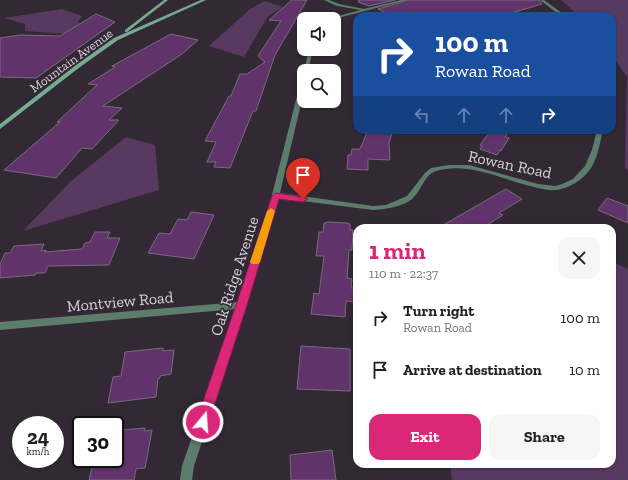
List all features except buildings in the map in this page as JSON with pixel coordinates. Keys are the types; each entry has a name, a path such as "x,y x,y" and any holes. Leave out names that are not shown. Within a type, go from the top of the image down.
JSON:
{"main road":[{"path":"116,39 166,0"},
{"name":"Mountain Avenue","path":"0,127 78,66 116,39 204,0"}],"street":[{"path":"326,0 338,5 367,9"},
{"path":"353,12 406,0"},
{"path":"542,0 558,12"},
{"path":"338,5 344,10 344,14"},
{"path":"341,15 353,12"},
{"name":"Oak Ridge Avenue","path":"186,480 188,466 242,305 276,196 297,108"},
{"name":"Rowan Road","path":"276,196 373,208 387,207 410,198 427,174 433,169 449,166 469,167 538,186 555,188 575,181 588,167 595,150 599,134"},
{"name":"Montview Road","path":"0,326 242,305"}],"shaded area":[{"path":"561,0 628,0 628,170 625,168 627,77 616,61 616,12 574,12"},
{"path":"265,1 283,7 268,16 244,57 209,46 250,9"},
{"path":"62,9 82,16 78,22 86,26 66,34 25,31 25,24 4,18"},
{"path":"126,137 155,145 159,190 23,231 70,182"},
{"path":"616,264 628,269 628,480 452,480 450,468 616,468"}],"slow traffic":[{"path":"255,262 271,211"}],"route":[{"path":"203,422 276,196 303,199"}]}
